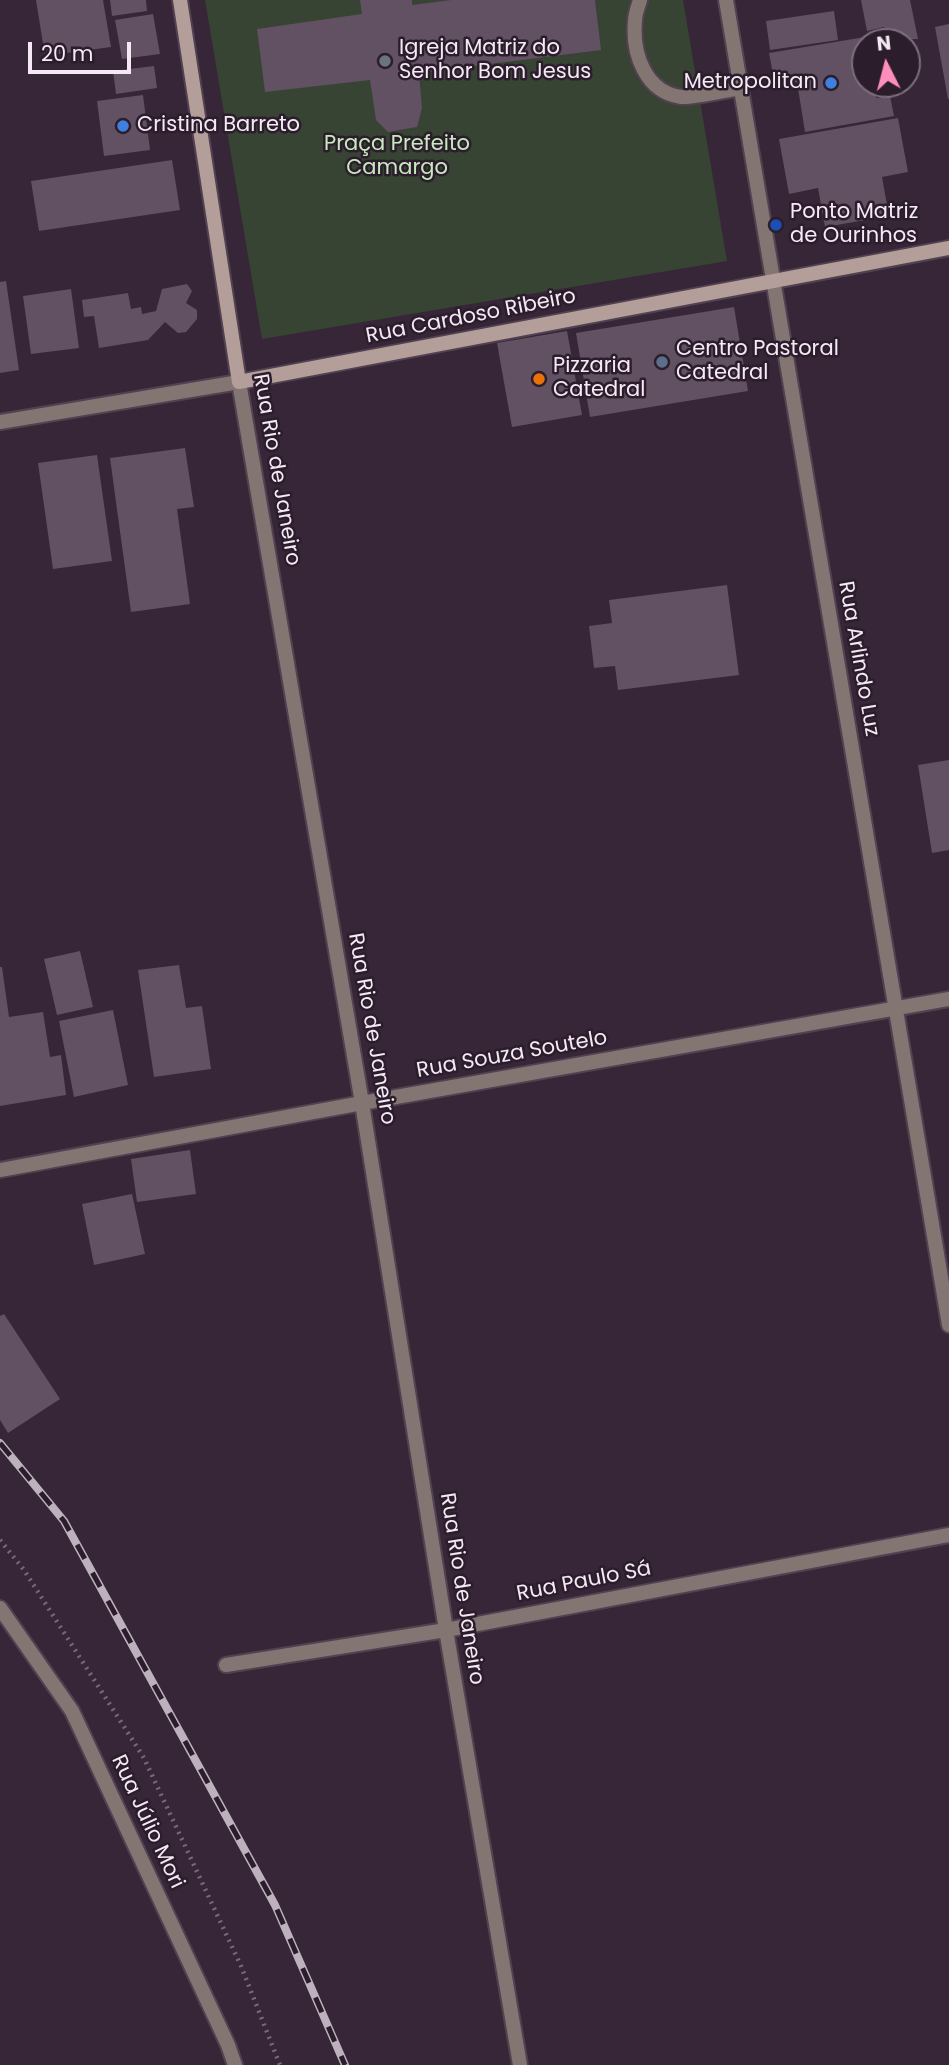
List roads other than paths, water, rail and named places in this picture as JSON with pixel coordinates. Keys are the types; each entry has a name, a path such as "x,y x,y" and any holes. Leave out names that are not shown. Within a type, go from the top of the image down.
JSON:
{"street":[{"name":"Rua Rio de Janeiro","path":"180,0 239,382 362,1103 446,1630 520,2065"},
{"path":"640,0 635,20 635,43 642,69 658,88 682,97 741,88"},
{"name":"Rua Arlindo Luz","path":"726,0 949,1325"},
{"name":"Rua Cardoso Ribeiro","path":"0,422 239,382 949,248"},
{"name":"Rua Souza Soutelo","path":"0,1170 949,999"},
{"name":"Rua Paulo Sá","path":"226,1665 446,1630 949,1535"},
{"name":"Rua Júlio Mori","path":"0,1608 72,1712 236,2065"}],"railway":[{"path":"0,1443 64,1521 275,1905 345,2065"}],"place":[{"name":"Igreja Matriz do Senhor Bom Jesus","path":"385,61"},
{"name":"Metropolitan","path":"831,83"},
{"name":"Cristina Barreto","path":"123,126"},
{"name":"Ponto Matriz de Ourinhos","path":"776,225"},
{"name":"Centro Pastoral Catedral","path":"662,362"},
{"name":"Pizzaria Catedral","path":"539,379"}],"park label":[{"name":"Praça Prefeito Camargo","path":"397,157"}]}
